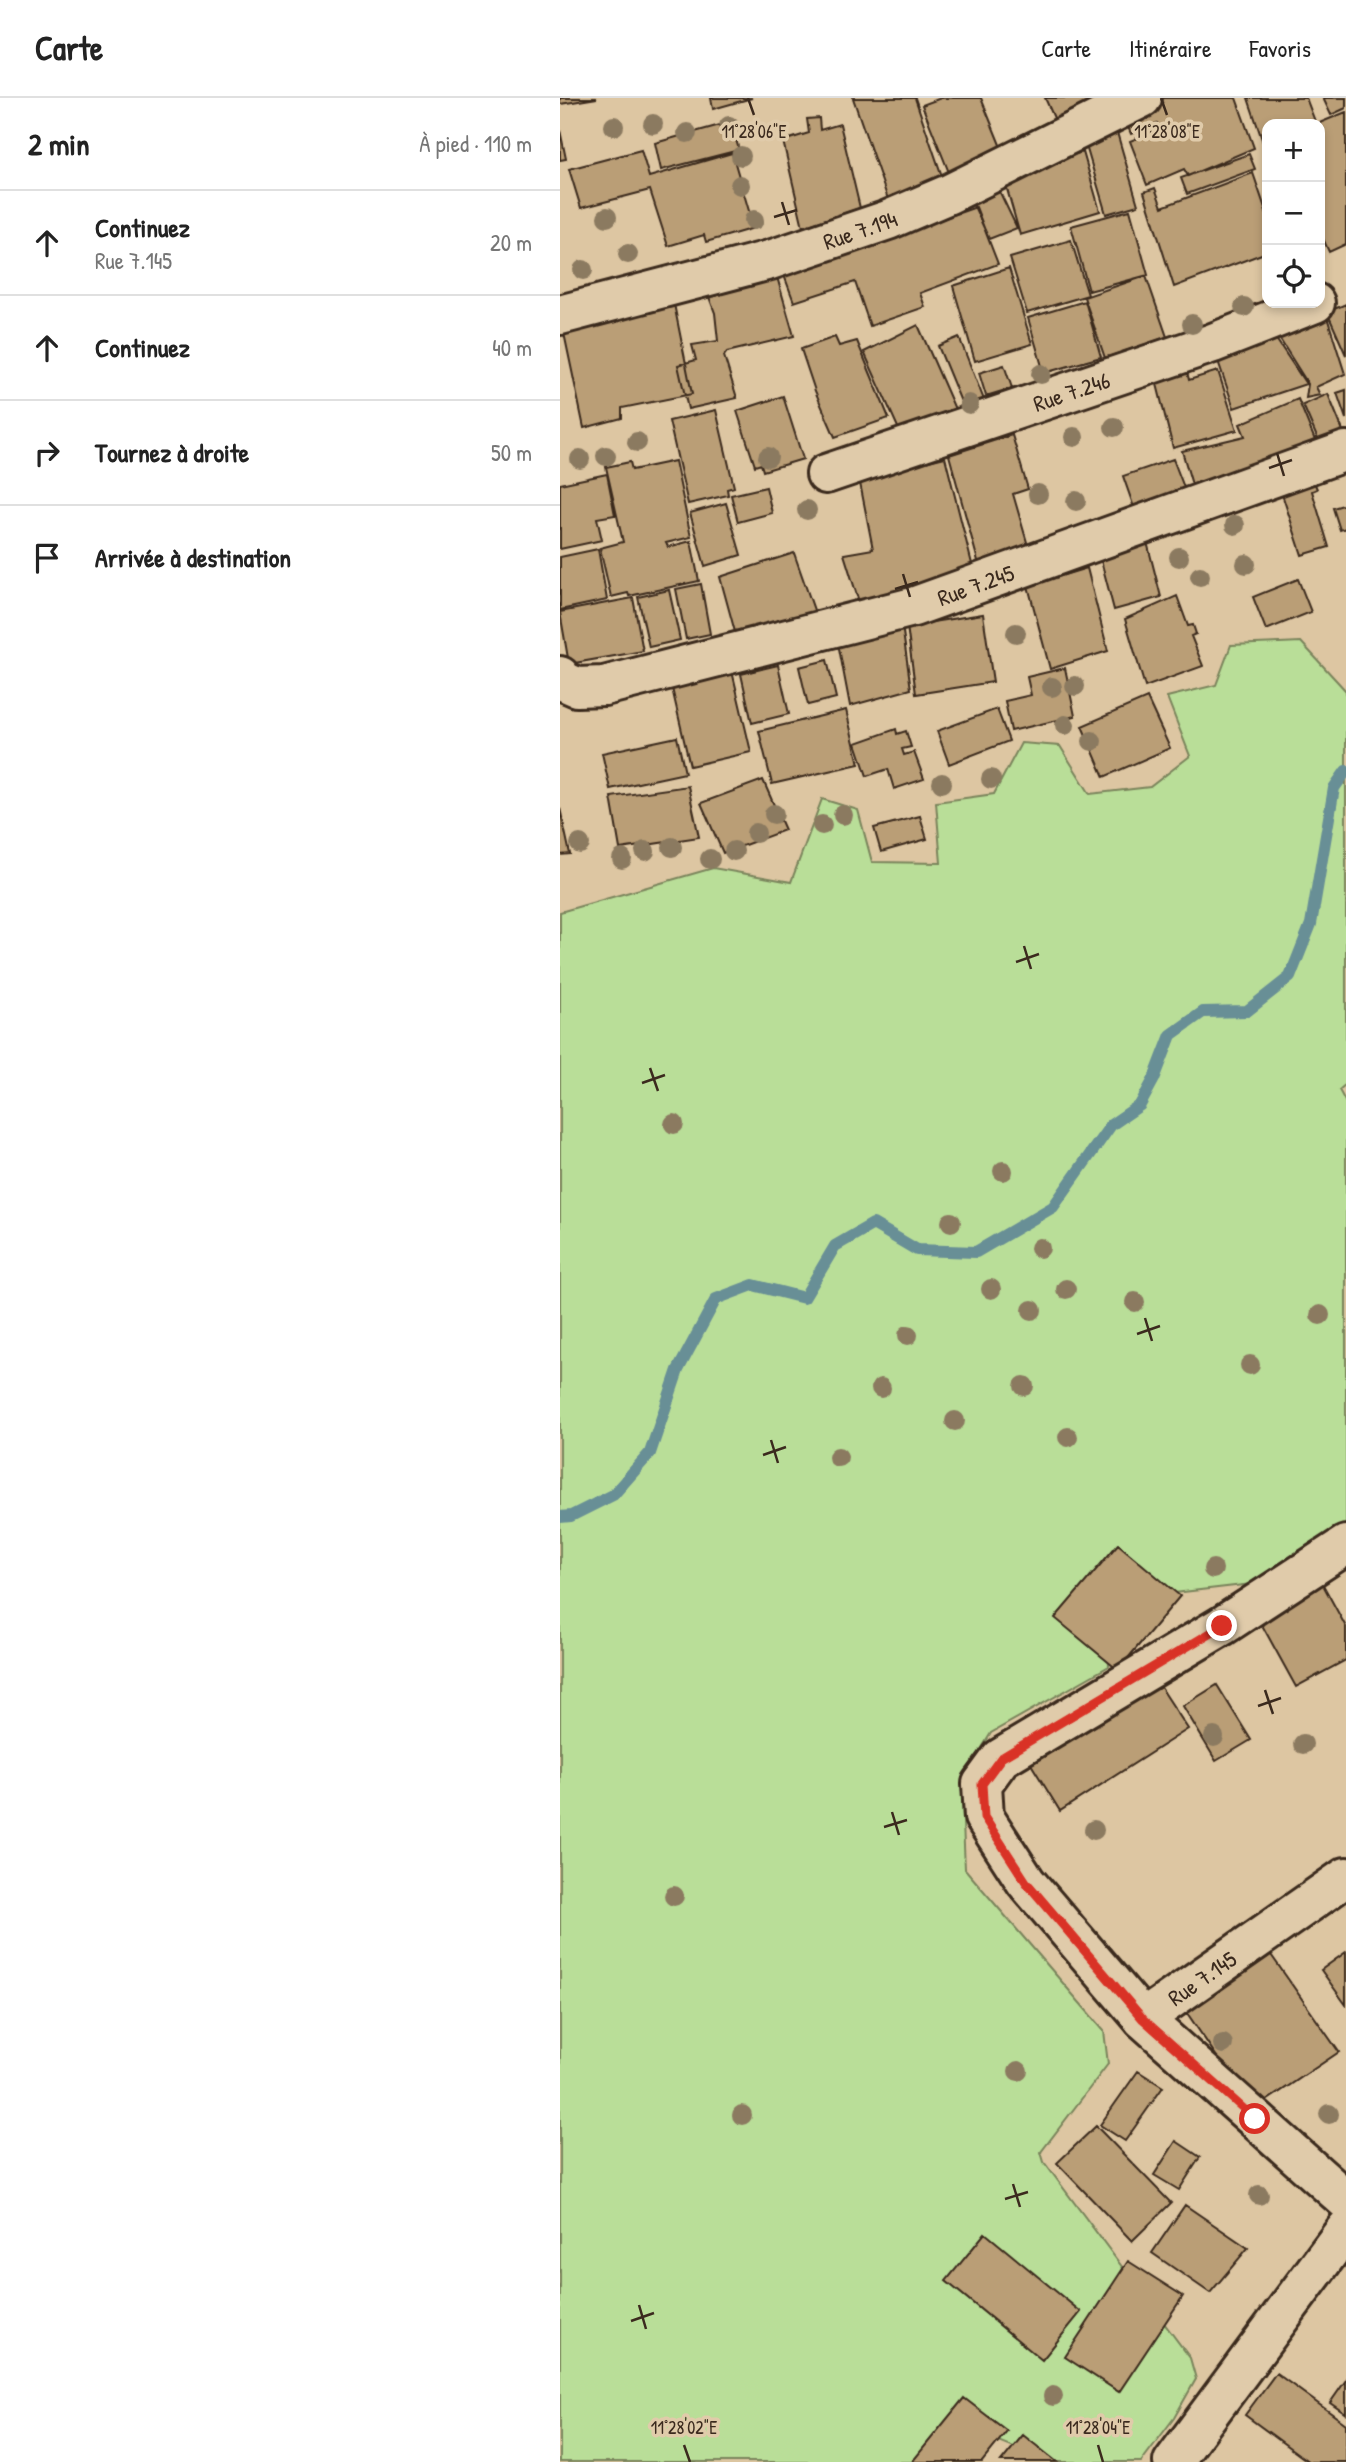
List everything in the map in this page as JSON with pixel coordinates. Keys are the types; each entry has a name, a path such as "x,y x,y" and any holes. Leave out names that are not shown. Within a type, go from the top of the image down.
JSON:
{"street":[{"name":"Rue 7.194","path":"560,315 770,260 888,220 949,194 1142,98"},
{"name":"Rue 7.246","path":"1325,299 1346,291"},
{"name":"Rue 7.246","path":"826,474 1213,344 1302,308"},
{"name":"Rue 7.245","path":"560,676 561,680 577,687 604,686 913,607 1346,451"},
{"path":"1143,2019 1026,1882 984,1817 982,1784 1001,1758 1222,1626 1346,1545"},
{"name":"Rue 7.145","path":"1346,1877 1143,2019 1346,2200"},
{"path":"1173,2462 1346,2229"}],"green space":[{"path":"1301,642 1346,691 1346,1084 1339,1090 1346,1103 1346,1524 1252,1584 1140,1597 1107,1628 1109,1666 991,1733 980,1751 962,1799 965,1869 1104,2031 1108,2064 1041,2152 1044,2162 1190,2358 1196,2379 1174,2418 1141,2462 1050,2462 981,2434 932,2462 560,2462 560,912 713,868 791,882 822,799 858,810 872,862 941,863 936,802 994,794 1021,743 1060,746 1090,794 1150,787 1190,756 1167,697 1216,685 1231,645"}],"building":[{"path":"560,98 597,98 560,104"},
{"path":"711,98 752,98 713,109"},
{"path":"853,98 915,98 946,188 891,208"},
{"path":"941,98 981,98 1007,162 954,185 922,105"},
{"path":"1045,98 1108,98 1058,127"},
{"path":"1150,98 1236,98 1254,148 1188,176 1184,169 1147,185 1130,141 1159,129 1157,123 1131,134 1121,110"},
{"path":"1248,98 1306,98 1314,119 1262,119 1262,139"},
{"path":"1323,98 1346,98 1346,108 1331,115"},
{"path":"1346,112 1346,244 1329,252 1325,243 1325,121"},
{"path":"819,118 820,130 840,124 860,208 803,227 783,141 809,133 807,119"},
{"path":"731,122 739,150 661,170 655,143"},
{"path":"1114,122 1138,205 1106,214 1082,132"},
{"path":"560,130 566,159 560,160"},
{"path":"641,150 649,177 732,153 754,228 706,242 704,235 668,246 650,190 581,208 569,169"},
{"path":"1083,152 1100,211 1020,235 1003,175"},
{"path":"1249,154 1255,169 1187,194 1181,178"},
{"path":"1253,173 1262,199 1262,254 1174,287 1144,192 1155,188 1162,207"},
{"path":"995,182 1017,228 989,239 968,193"},
{"path":"976,207 998,264 920,293 925,307 870,326 855,282 794,302 784,275"},
{"path":"1130,210 1148,275 1089,291 1071,226"},
{"path":"1071,240 1088,295 1027,313 1010,258"},
{"path":"1009,268 1032,344 975,361 953,286"},
{"path":"775,270 794,336 727,352 724,356 737,398 688,409 678,365 696,360 692,345 718,341 715,313 706,289"},
{"path":"1146,276 1167,337 1105,358 1084,297"},
{"path":"673,299 692,394 622,408 622,418 584,428 564,333 577,331 575,319"},
{"path":"1085,301 1101,357 1044,373 1028,318"},
{"path":"1346,304 1346,355 1327,312"},
{"path":"1327,317 1345,374 1316,387 1320,395 1306,398 1308,384 1279,338"},
{"path":"918,325 958,416 904,441 864,352"},
{"path":"1274,336 1306,384 1234,408 1216,355"},
{"path":"835,337 839,346 857,341 889,418 835,437 801,349"},
{"path":"959,337 986,405 966,414 938,346"},
{"path":"1185,364 1189,380 1218,371 1237,430 1173,448 1154,372"},
{"path":"1004,365 1012,388 986,396 979,373"},
{"path":"1346,390 1346,419 1337,393"},
{"path":"1328,394 1346,438 1322,449 1303,405"},
{"path":"783,396 803,459 763,471 761,464 755,466 737,411"},
{"path":"1298,399 1319,450 1193,488 1182,451 1245,436 1240,424"},
{"path":"716,410 734,487 727,489 728,495 688,504 669,421"},
{"path":"1012,435 1028,489 1013,494 1031,556 981,572 949,455"},
{"path":"945,457 975,576 860,605 844,554 873,549 859,478"},
{"path":"1173,459 1188,498 1137,516 1123,476"},
{"path":"675,461 691,537 666,543 668,547 691,541 699,581 629,596 628,593 611,597 600,548 623,542 606,467 630,462 632,470"},
{"path":"607,474 615,515 597,518 602,540 560,549 560,484"},
{"path":"1312,477 1317,489 1312,491 1329,547 1302,555 1281,491"},
{"path":"766,487 772,513 738,522 731,495"},
{"path":"726,503 741,555 705,566 690,513"},
{"path":"1346,504 1346,528 1340,530 1333,508"},
{"path":"1146,538 1161,597 1114,610 1098,549"},
{"path":"598,549 607,600 560,610 560,557"},
{"path":"794,553 816,616 738,643 720,577"},
{"path":"1087,568 1108,651 1050,669 1028,586"},
{"path":"1298,579 1311,612 1266,630 1253,597"},
{"path":"701,584 710,634 686,639 676,589"},
{"path":"669,590 680,640 649,647 638,597"},
{"path":"1177,596 1188,626 1193,625 1196,634 1191,636 1203,666 1145,687 1125,619"},
{"path":"633,598 643,651 569,664 560,612"},
{"path":"983,614 993,682 916,694 907,626"},
{"path":"902,625 911,689 850,706 838,643"},
{"path":"827,660 836,698 808,705 799,667"},
{"path":"778,665 789,714 752,723 741,674"},
{"path":"1065,668 1075,716 1011,731 1005,701 1031,695 1027,677"},
{"path":"732,671 751,752 690,766 671,684"},
{"path":"1147,698 1170,748 1104,777 1082,726"},
{"path":"997,709 1009,741 949,764 937,731"},
{"path":"846,710 859,764 772,784 759,731"},
{"path":"896,729 897,734 906,731 911,747 902,749 904,755 914,752 924,779 894,789 888,769 867,776 856,743"},
{"path":"677,737 685,773 610,789 602,753"},
{"path":"763,780 785,830 723,853 701,803"},
{"path":"688,786 699,837 620,849 611,797"},
{"path":"560,808 570,854 560,855"},
{"path":"920,816 927,839 881,852 874,828"},
{"path":"1118,1544 1180,1596 1118,1670 1055,1618"},
{"path":"1321,1581 1346,1627 1346,1660 1296,1687 1257,1616"},
{"path":"1217,1685 1251,1740 1216,1761 1183,1706"},
{"path":"1160,1686 1188,1729 1060,1811 1031,1764"},
{"path":"1267,1949 1339,2052 1253,2110 1183,2007"},
{"path":"1346,1952 1346,2005 1321,1970"},
{"path":"1138,2071 1163,2087 1125,2141 1100,2125"},
{"path":"1096,2126 1171,2203 1132,2241 1057,2163"},
{"path":"1176,2141 1200,2157 1179,2190 1154,2175"},
{"path":"1185,2205 1248,2248 1210,2293 1152,2253"},
{"path":"985,2233 1081,2312 1042,2360 946,2281"},
{"path":"1128,2261 1183,2296 1119,2392 1065,2357"},
{"path":"1276,2373 1346,2424 1346,2462 1309,2462 1245,2415"},
{"path":"1346,2380 1346,2414 1330,2403"},
{"path":"964,2398 1007,2431 982,2462 912,2462"},
{"path":"1023,2435 1057,2462 1001,2462"}],"waterway":[{"path":"560,1517 571,1516 613,1495 650,1453 678,1370 716,1299 753,1285 804,1298 835,1246 873,1224 917,1250 976,1252 1053,1207 1111,1125 1140,1105 1154,1079 1171,1035 1203,1012 1247,1011 1290,977 1311,924 1334,788 1346,771"}],"route":[{"path":"1222,1626 1001,1758 982,1784 984,1817 1026,1882 1143,2019 1255,2119"}]}
